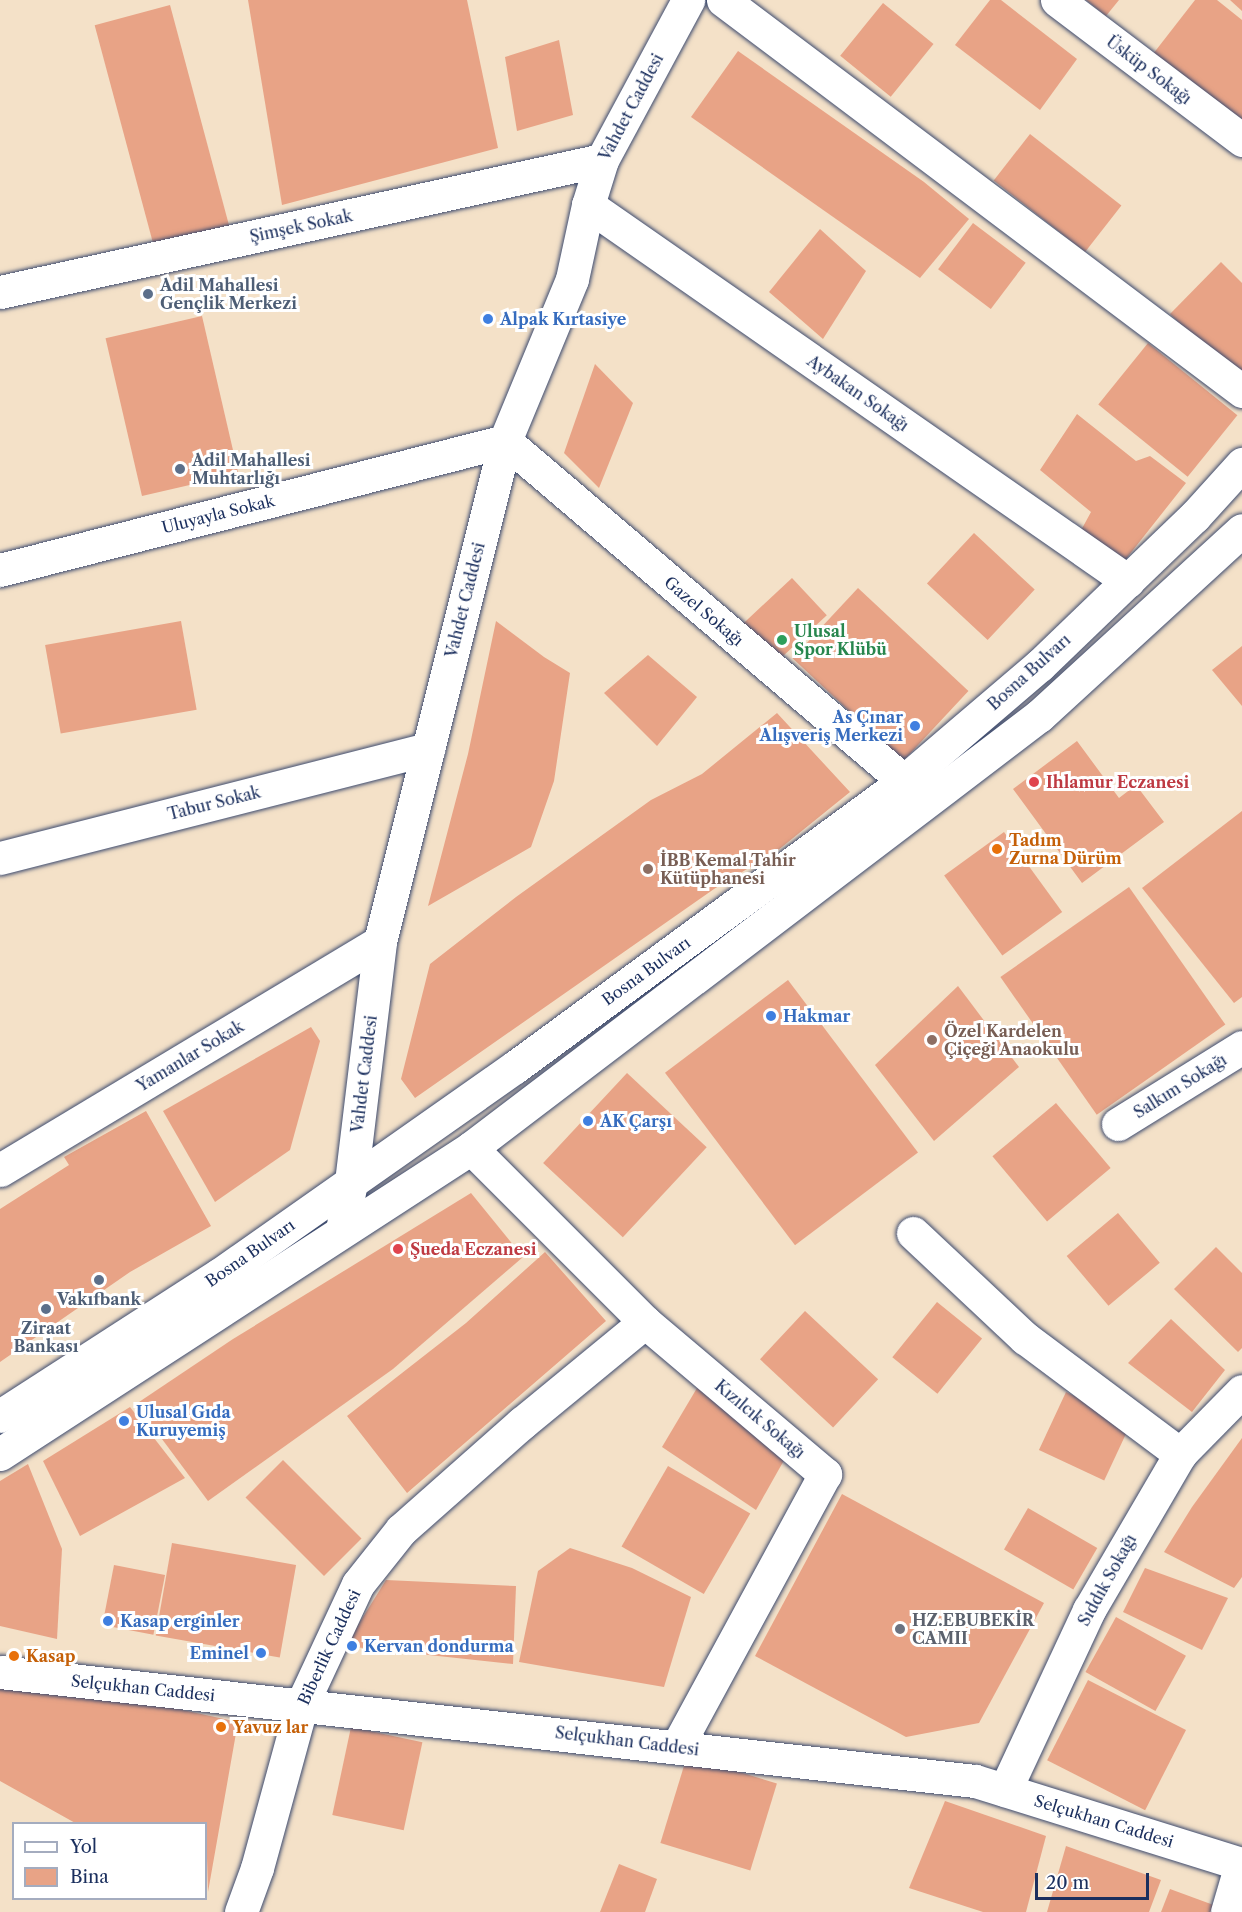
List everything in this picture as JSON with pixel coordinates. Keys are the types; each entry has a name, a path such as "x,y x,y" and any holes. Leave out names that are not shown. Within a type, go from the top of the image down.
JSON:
{"street":[{"name":"Vahdet Caddesi","path":"342,1230 351,1182 380,942 505,441 572,279 588,205 602,160 688,0"},
{"path":"723,0 1242,391"},
{"name":"Üsküp Sokağı","path":"1057,0 1242,140"},
{"name":"Şimşek Sokak","path":"0,292 602,160"},
{"name":"Aybakan Sokağı","path":"588,205 1128,580"},
{"name":"Uluyayla Sokak","path":"0,570 505,441"},
{"name":"Gazel Sokağı","path":"505,441 904,780"},
{"name":"Bosna Bulvarı","path":"0,1416 219,1275 515,1067 904,780 1040,665 1194,517 1242,464"},
{"name":"Bosna Bulvarı","path":"0,1454 471,1148 1040,716 1242,530"},
{"name":"Tabur Sokak","path":"0,858 428,749"},
{"name":"Yamanlar Sokak","path":"0,1170 380,942"},
{"name":"Salkım Sokağı","path":"1118,1124 1242,1047"},
{"name":"Kızılcık Sokağı","path":"471,1148 645,1322 825,1474 677,1747"},
{"path":"913,1233 1025,1338 1180,1454"},
{"name":"Biberlik Caddesi","path":"243,1912 302,1704 358,1584 401,1530 522,1423 645,1322"},
{"name":"Sıddık Sokağı","path":"1005,1790 1089,1610 1180,1454 1242,1391"},
{"name":"Selçukhan Caddesi","path":"0,1672 975,1781 1242,1864"},
{"path":"1227,1912 1242,1864"}],"building":[{"path":"248,0 467,0 498,148 282,205"},
{"path":"990,0 1001,0 1077,59 1040,110 955,45"},
{"path":"1086,0 1119,0 1106,16"},
{"path":"1195,0 1217,0 1242,20 1242,124 1153,54"},
{"path":"1230,0 1242,0 1242,11"},
{"path":"883,3 934,44 891,97 840,56"},
{"path":"170,5 229,226 154,246 95,25"},
{"path":"559,40 573,115 517,131 505,57"},
{"path":"738,51 924,182 969,219 920,278 691,117"},
{"path":"1030,134 1121,205 1085,252 994,180"},
{"path":"973,223 1026,263 991,309 938,269"},
{"path":"820,229 866,271 823,339 769,292"},
{"path":"1221,262 1242,283 1242,384 1170,314"},
{"path":"202,316 238,474 142,496 106,338"},
{"path":"1148,343 1237,415 1188,477 1098,404"},
{"path":"595,364 633,403 599,488 564,453"},
{"path":"1077,414 1136,461 1150,456 1186,483 1122,564 1079,534 1091,512 1040,470"},
{"path":"974,533 1035,590 988,640 927,583"},
{"path":"792,578 827,615 778,661 743,624"},
{"path":"858,588 968,691 903,761 793,658"},
{"path":"181,621 197,710 61,734 45,645"},
{"path":"496,621 544,657 570,673 554,781 531,847 428,906 468,754"},
{"path":"1242,646 1242,706 1212,670"},
{"path":"648,655 697,697 657,746 604,693"},
{"path":"777,713 850,792 777,851 714,889 415,1098 401,1079 430,964 516,897 651,800 702,774"},
{"path":"1077,741 1119,798 1136,785 1164,822 1082,883 1013,789"},
{"path":"1242,811 1242,997 1234,1003 1142,888"},
{"path":"1004,832 1062,912 1002,956 944,875"},
{"path":"1129,887 1225,1025 1097,1115 1000,977"},
{"path":"788,980 918,1153 795,1245 665,1073"},
{"path":"958,986 1019,1067 934,1141 875,1065"},
{"path":"311,1027 320,1041 290,1150 215,1202 163,1111"},
{"path":"627,1073 707,1147 623,1237 543,1163"},
{"path":"1056,1103 1111,1168 1047,1221 992,1156"},
{"path":"146,1111 211,1226 130,1272 0,1362 0,1209 69,1165 64,1157"},
{"path":"471,1193 523,1257 393,1369 208,1501 136,1404 233,1339"},
{"path":"1118,1213 1160,1263 1108,1306 1067,1256"},
{"path":"1216,1247 1242,1273 1242,1348 1238,1352 1174,1289"},
{"path":"545,1252 606,1321 407,1493 347,1416 466,1323"},
{"path":"937,1302 982,1339 937,1394 892,1357"},
{"path":"805,1311 878,1379 833,1427 760,1359"},
{"path":"1171,1319 1225,1370 1192,1412 1128,1363"},
{"path":"697,1388 787,1455 756,1510 662,1447"},
{"path":"1066,1392 1131,1422 1104,1480 1039,1450"},
{"path":"130,1407 185,1478 80,1536 43,1461"},
{"path":"1242,1438 1242,1577 1234,1588 1164,1552 1192,1507"},
{"path":"283,1460 361,1538 324,1576 246,1497"},
{"path":"28,1464 62,1549 57,1639 0,1626 0,1481"},
{"path":"668,1466 750,1514 704,1594 622,1547"},
{"name":"HZ.EBUBEKİR CAMII","path":"842,1494 1044,1603 979,1723 906,1737 755,1656"},
{"path":"1028,1508 1097,1548 1073,1590 1004,1550"},
{"path":"172,1543 296,1565 280,1657 156,1636"},
{"path":"570,1548 632,1568 691,1597 664,1687 519,1662 538,1571"},
{"path":"114,1565 165,1575 153,1635 102,1625"},
{"path":"1145,1568 1228,1598 1202,1650 1123,1612"},
{"path":"386,1580 516,1586 513,1664 345,1646"},
{"path":"1116,1617 1186,1656 1155,1711 1085,1672"},
{"path":"1088,1680 1186,1730 1145,1810 1047,1760"},
{"path":"0,1683 123,1697 238,1722 208,1892 207,1822 73,1822 0,1781"},
{"path":"351,1727 422,1742 404,1830 332,1815"},
{"path":"687,1756 777,1783 750,1871 660,1843"},
{"path":"945,1801 1046,1836 1026,1912 983,1912 909,1888"},
{"path":"1066,1846 1161,1880 1149,1912 1047,1912"},
{"path":"619,1864 657,1879 645,1912 600,1912"},
{"path":"1170,1889 1219,1907 1217,1912 1161,1912"}],"place":[{"name":"Adil Mahallesi Gençlik Merkezi","path":"148,294"},
{"name":"Alpak Kırtasiye","path":"488,319"},
{"name":"Adil Mahallesi Muhtarlığı","path":"180,469"},
{"name":"Ulusal Spor Klübü","path":"782,640"},
{"name":"As Çınar Alışveriş Merkezi","path":"915,726"},
{"name":"Ihlamur Eczanesi","path":"1034,782"},
{"name":"Tadım Zurna Dürüm","path":"997,849"},
{"name":"İBB Kemal Tahir Kütüphanesi","path":"648,869"},
{"name":"Hakmar","path":"771,1016"},
{"name":"Özel Kardelen Çiçeği Anaokulu","path":"932,1040"},
{"name":"AK Çarşı","path":"588,1121"},
{"name":"Şueda Eczanesi","path":"398,1249"},
{"name":"Vakıfbank","path":"99,1280"},
{"name":"Ziraat Bankası","path":"46,1309"},
{"name":"Ulusal Gıda Kuruyemiş","path":"124,1421"},
{"name":"Kasap erginler","path":"108,1621"},
{"name":"HZ.EBUBEKİR CAMII","path":"900,1629"},
{"name":"Kervan dondurma","path":"352,1646"},
{"name":"Eminel","path":"261,1653"},
{"name":"Kasap","path":"14,1656"},
{"name":"Yavuz lar","path":"221,1727"}]}
